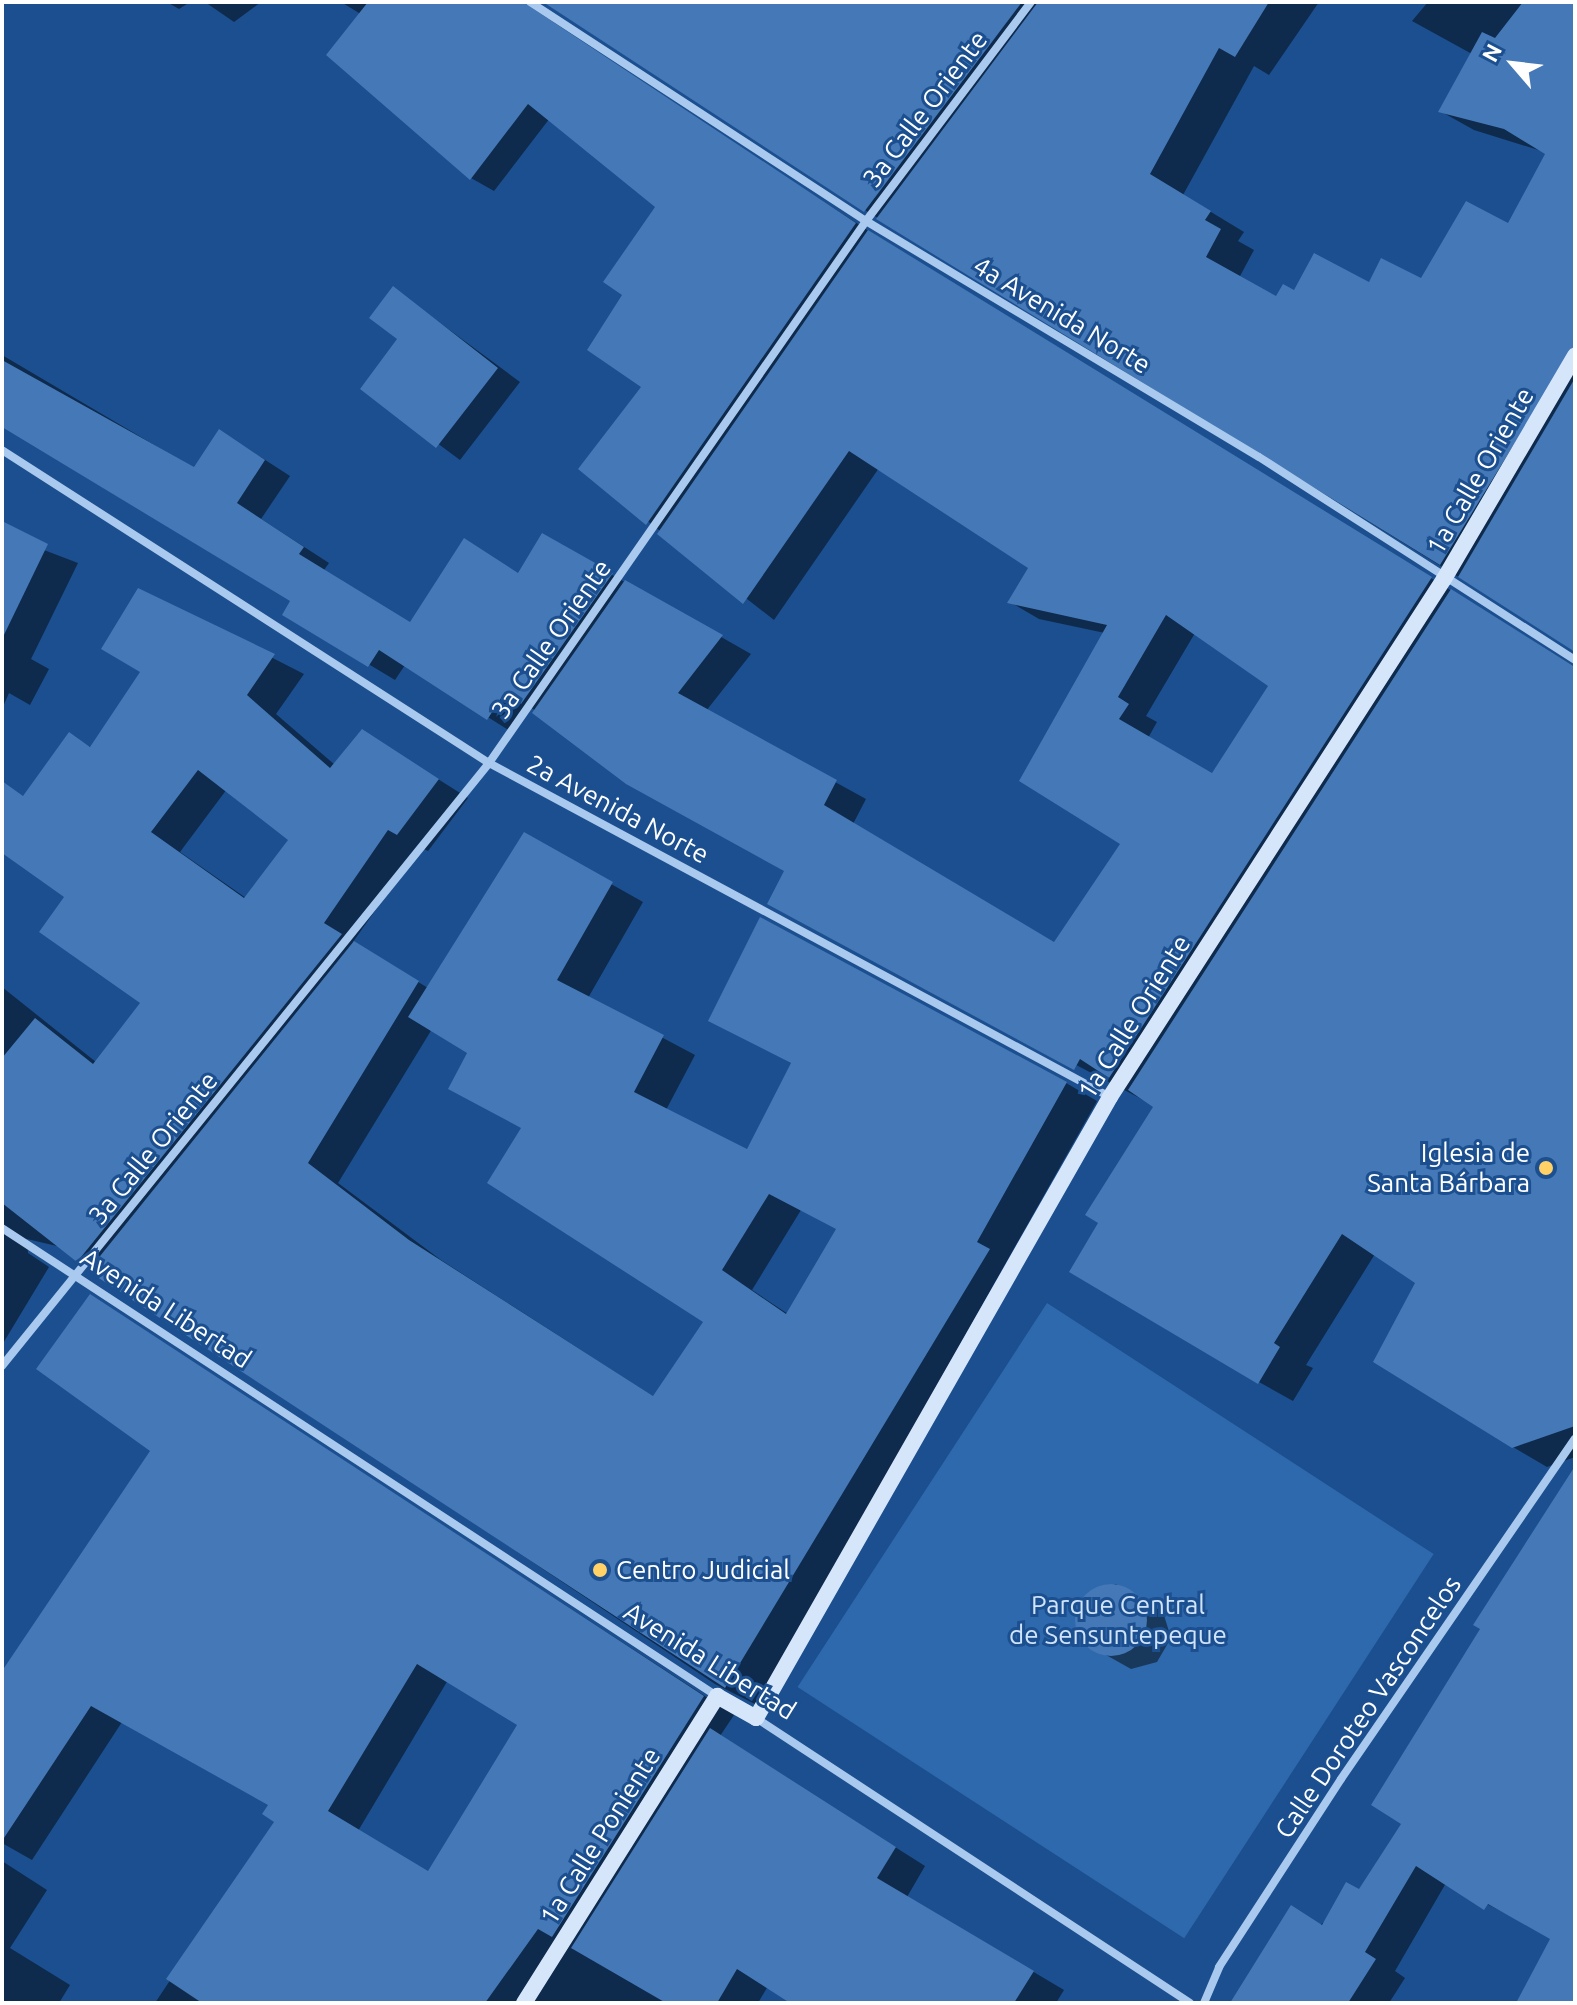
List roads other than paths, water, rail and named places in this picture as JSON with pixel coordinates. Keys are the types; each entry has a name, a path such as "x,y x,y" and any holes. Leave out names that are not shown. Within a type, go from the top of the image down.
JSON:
{"street":[{"name":"4a Avenida Norte","path":"530,2 866,221 1259,457 1444,579 1575,660"},
{"name":"3a Calle Oriente","path":"2,1366 489,763 866,221 1031,2"},
{"name":"1a Calle Oriente","path":"756,1718 1110,1097 1444,579 1575,356"},
{"name":"2a Avenida Norte","path":"2,450 489,763 1110,1097"},
{"name":"Avenida Libertad","path":"2,1228 1190,2003"},
{"name":"Calle Doroteo Vasconcelos","path":"1204,2003 1219,1967 1341,1779 1575,1439"},
{"name":"1a Calle Poniente","path":"524,2003 717,1696"}],"place":[{"name":"Iglesia de Santa Bárbara","path":"1546,1168"},
{"name":"Centro Judicial","path":"600,1570"}],"park label":[{"name":"Parque Central de Sensuntepeque","path":"1118,1620"}]}
